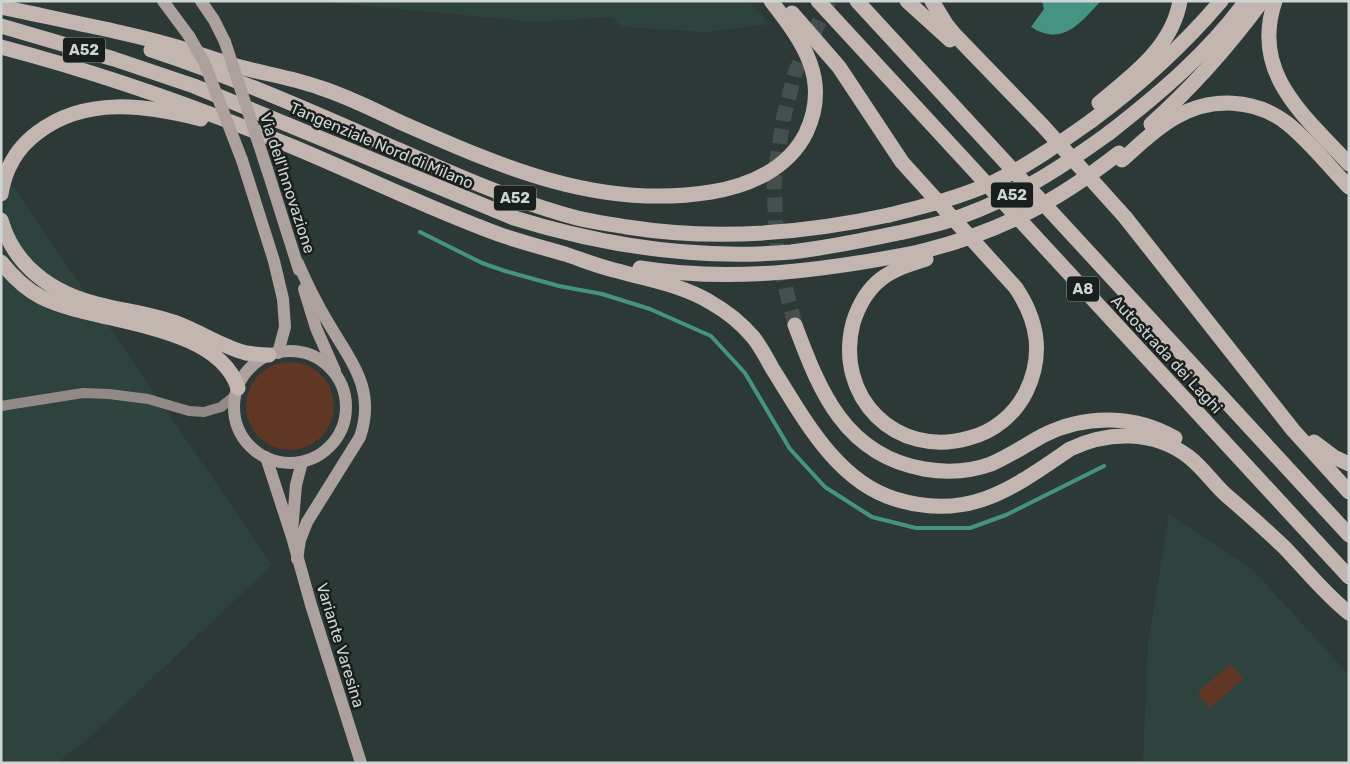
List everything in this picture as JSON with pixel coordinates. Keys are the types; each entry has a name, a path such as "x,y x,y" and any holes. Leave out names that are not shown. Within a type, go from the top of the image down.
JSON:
{"highway":[{"path":"1,6 157,41 243,68 321,88 469,152 542,179 602,192 664,196 721,190 748,182 778,167 796,150 803,138 810,125 814,111 815,82 812,68 809,57 795,32 771,1"},
{"path":"780,1 839,67 902,162 1016,288 1030,311 1037,352 1033,374 1024,395 1012,412 994,428 985,433 960,441 935,443 905,435 890,427 879,418 859,394 851,368 849,341 855,318 865,296 890,273 922,256 966,240 1002,226 1042,206 1086,179 1116,165 1120,157 1202,76 1262,1"},
{"name":"Autostrada dei Laghi","path":"818,1 1349,577"},
{"name":"Autostrada dei Laghi","path":"856,1 1349,535"},
{"path":"907,1 1000,83"},
{"path":"932,1 946,24 1056,140 1124,217 1293,430 1349,492"},
{"path":"1088,119 1158,50 1170,30 1180,1"},
{"name":"Tangenziale Nord di Milano","path":"1,6 74,25 201,67 474,182 541,208 579,218 645,230 717,236 816,229 889,215 928,206 994,182 1048,152 1088,119 1124,96 1182,45 1221,1"},
{"name":"Tangenziale Nord di Milano","path":"1,26 63,43 194,86 514,218 552,230 657,251 730,255 790,252 831,247 902,232 944,222 981,209 1012,195 1073,160 1170,84 1207,47 1246,1"},
{"path":"1275,1 1270,20 1268,40 1270,57 1276,74 1287,95 1349,164"},
{"path":"1,47 68,65 172,99 328,162 465,221 531,245 616,271 654,280 687,291 710,302 742,326 764,352 817,439 861,481 884,495 898,500 930,506 962,505 977,502 1005,492 1070,449 1082,444 1115,436 1140,437 1165,443 1188,457 1285,548"},
{"path":"1120,157 1166,124 1185,113 1212,104 1243,104 1261,108 1287,123 1349,187"},
{"path":"1,194 11,162 20,148 32,137 60,119 81,111 104,107 144,108 199,118 235,129 284,149 328,162"},
{"path":"1,220 8,239 20,259 38,275 60,290 97,304 179,324 246,353 274,354"},
{"path":"562,254 650,270 709,275 780,273 922,256"},
{"path":"1,262 16,279 40,296 54,303 161,330 196,345 223,363 232,374 237,391"},
{"path":"795,325 813,373 828,402 842,422 866,446 889,459 915,468 955,472 999,460 1046,434 1067,425 1092,420 1140,424 1169,435 1193,452 1319,586 1349,613"},
{"path":"1257,384 1319,447 1334,458 1349,464"}],"main road":[{"path":"163,1 190,36 204,62 242,160 274,261 283,299 285,328 274,354"},
{"name":"Via dell'Innovazione","path":"201,1 214,20 225,42 298,263 306,300 338,378"},
{"path":"297,559 300,540 307,522 360,437 366,408 361,378 315,300 298,263"},
{"path":"298,352 308,354 325,363 338,378 345,396 346,416 343,425 339,434 327,449 310,459 302,462 283,462 266,457 251,447 240,432 235,415 237,391 242,380 253,366 274,354 298,352"},
{"name":"Variante Varesina","path":"266,457 361,763"},
{"name":"Variante Varesina","path":"292,537 296,485 302,462"}],"street":[{"path":"1,406 57,396 92,394 148,399 189,411 204,412 221,407 237,391"}],"shaded area":[{"path":"317,1 748,1 769,24 706,32 621,27 613,17 535,22"},
{"path":"1042,1 1101,1 1070,30 1052,34 1042,33 1031,27 1044,9"},
{"path":"1,169 272,565 87,740 57,763 1,763"},
{"path":"281,362 299,362 315,369 327,381 334,397 334,415 327,431 315,443 299,450 281,450 265,443 253,431 246,415 246,397 253,381 265,369"},
{"path":"1169,514 1252,569 1349,675 1349,763 1143,763 1148,644"},
{"path":"1230,664 1243,679 1210,708 1197,693"}],"waterway":[{"path":"420,232 482,263 559,286 602,294 650,309 711,336 745,373 790,449 825,487 872,517 916,528 970,528 1006,515 1104,466"}],"tunnel":[{"path":"795,325 777,255 774,181 783,120 795,73 829,1"}]}
